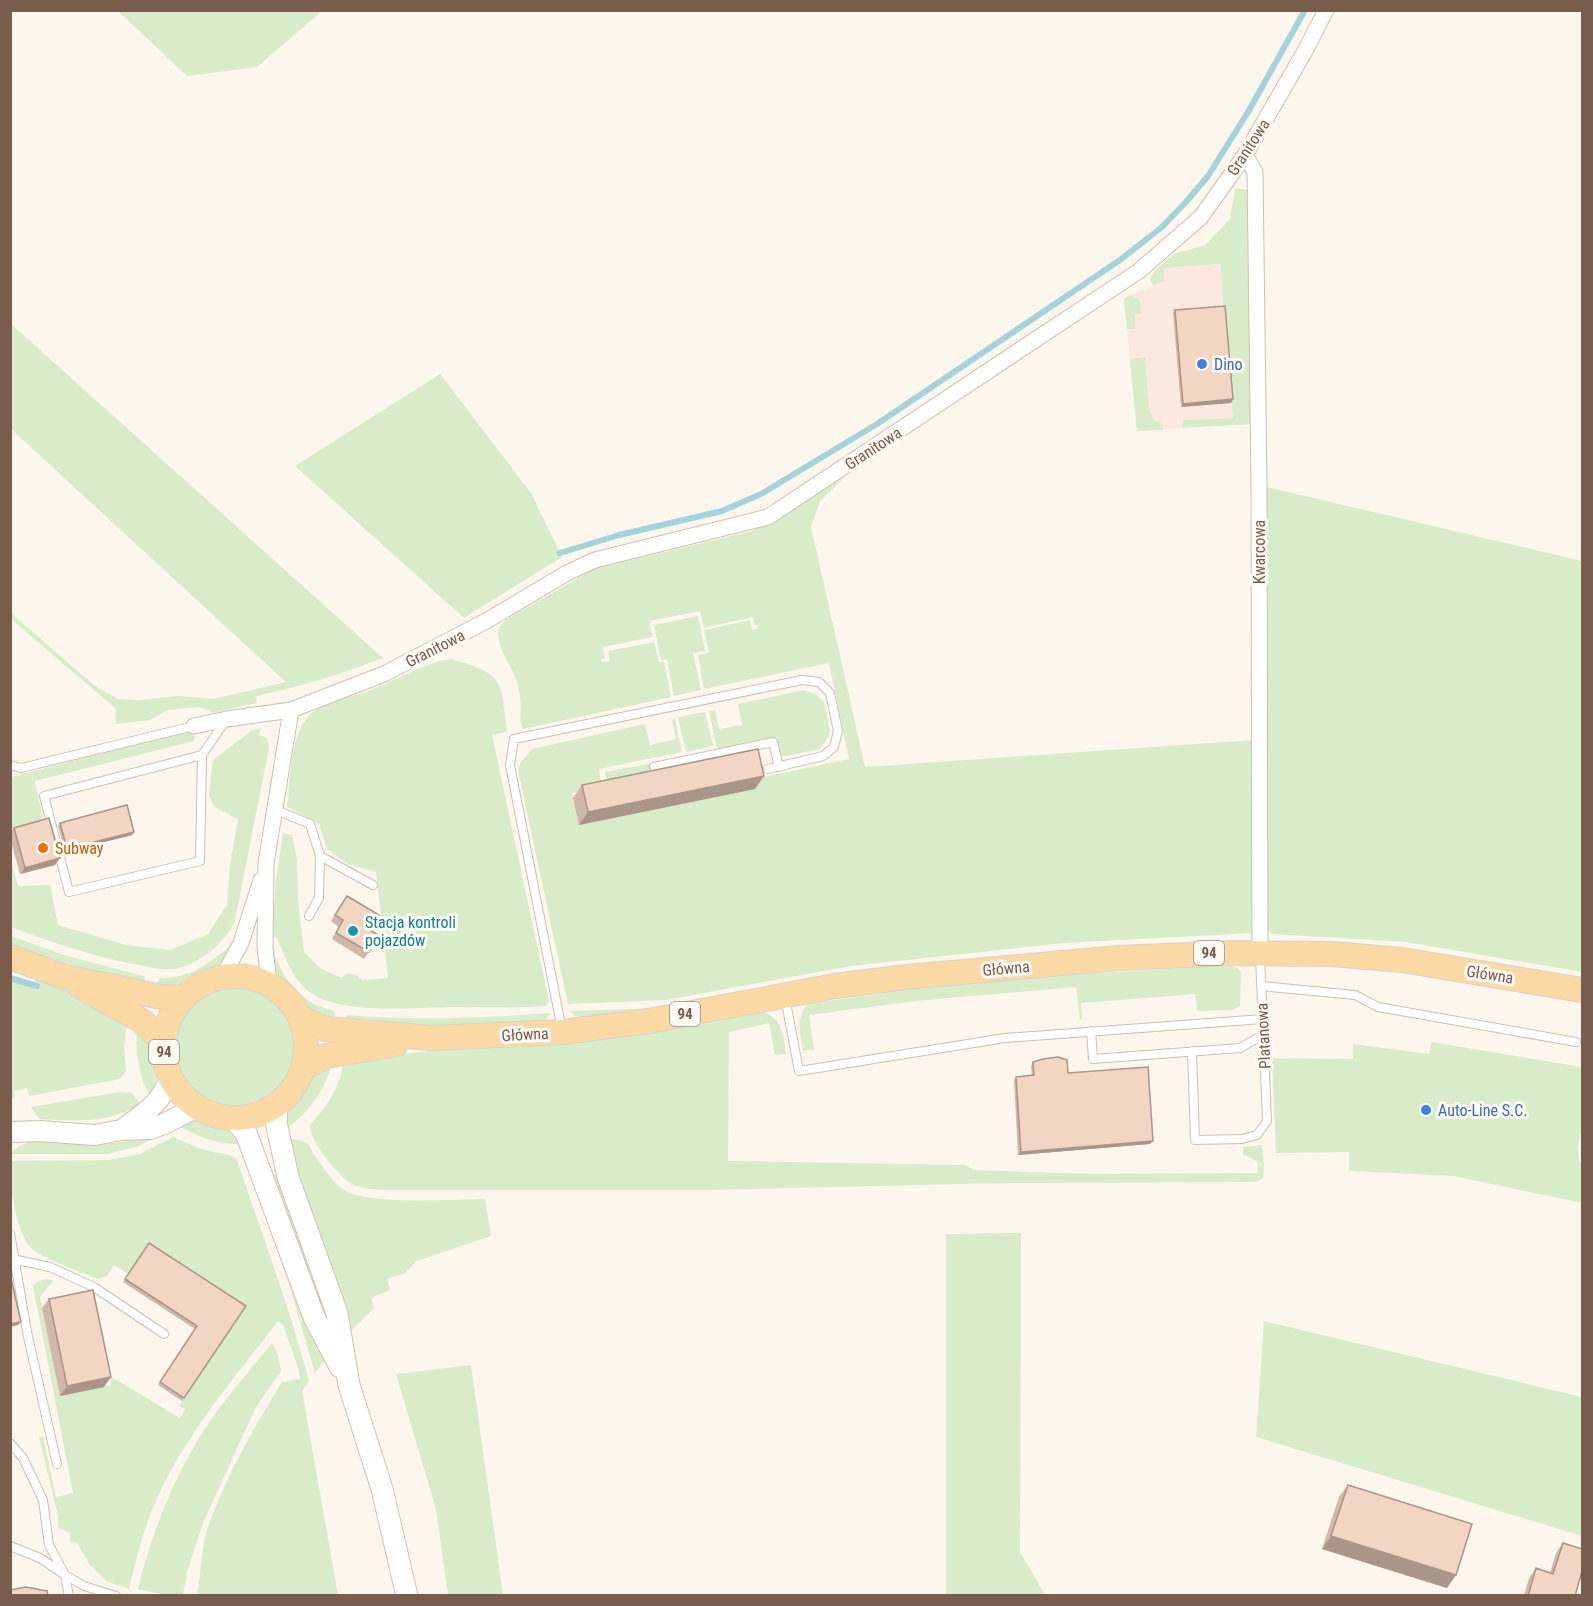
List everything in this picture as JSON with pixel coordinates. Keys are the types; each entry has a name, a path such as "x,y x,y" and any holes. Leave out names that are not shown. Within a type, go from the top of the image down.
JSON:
{"main road":[{"name":"Główna","path":"303,1068 326,1056 430,1038 562,1032 649,1021 785,995 907,977 1119,958 1260,952 1332,954 1402,960 1582,990"},
{"name":"94","path":"10,957 65,977 162,997 184,998"},
{"name":"94","path":"223,976 241,976 269,984 291,1004 299,1016 306,1042 303,1068 292,1090 277,1105 262,1112 233,1118 216,1116 197,1107 183,1095 170,1077 164,1055 164,1043 170,1018 184,998 196,987 223,976"},
{"name":"94","path":"65,977 96,997 142,1021 164,1043"},
{"name":"Główna","path":"299,1016 326,1029 430,1038"},
{"path":"277,1105 276,1122 288,1177 337,1313 349,1384 382,1489 407,1596"},
{"path":"233,1118 246,1133 314,1317 349,1384"}],"street":[{"name":"Granitowa","path":"194,726 291,710 384,674 488,620 567,573 595,560 768,517 1139,271 1201,217 1245,155 1326,10"},
{"name":"Kwarcowa","path":"1245,155 1255,172 1259,484 1260,952"},
{"path":"223,976 241,944 266,863 291,710"},
{"path":"266,863 264,948 269,984"},
{"path":"121,1130 151,1107 163,1094 170,1077"},
{"path":"10,1132 39,1131 95,1135 121,1130 150,1129 197,1107"}],"lane":[{"path":"562,1032 510,765 514,739 802,680 819,682 830,693 838,731 834,747 823,756 768,769"},
{"path":"202,756 44,796 69,892 200,861 202,756 227,719"},
{"name":"Granitowa","path":"10,765 21,768 194,726"},
{"path":"654,767 773,742 779,767"},
{"path":"10,771 21,768"},
{"path":"276,810 310,824 320,856 319,898 309,916"},
{"path":"320,856 373,885"},
{"name":"Platanowa","path":"1192,1051 1195,1140 1242,1139 1257,1135 1268,1121 1260,952"},
{"path":"1261,986 1355,995 1378,1007 1576,1041"},
{"path":"785,995 799,1071 1005,1038 1263,1019"},
{"path":"1091,1031 1093,1059 1240,1048 1263,1035"},
{"path":"10,1234 28,1337 57,1464"},
{"path":"16,1260 50,1268 94,1287 164,1334"},
{"path":"10,1443 23,1458 43,1500 49,1545 65,1575 69,1596"},
{"path":"10,1546 40,1558 84,1586 116,1596"}],"shaded area":[{"path":"1220,264 1233,418 1183,420 1183,428 1137,431 1124,299 1164,282 1163,268"}],"green space":[{"path":"118,11 322,11 257,67 187,76"},
{"path":"1235,189 1248,191 1252,424 1183,428 1183,420 1233,418 1220,264 1164,268 1164,281 1153,286 1150,279 1155,270 1174,254 1205,245 1230,219"},
{"path":"1130,295 1140,300 1141,314 1135,314 1135,329 1127,329 1124,299"},
{"path":"11,324 383,658 320,680 256,696 257,703 213,713 200,707 168,710 150,720 116,724 115,708 11,619 11,613 95,686 118,699 139,700 179,696 213,699 286,682 11,429"},
{"path":"1145,357 1149,410 1155,421 1162,423 1163,430 1137,431 1130,359"},
{"path":"440,374 531,493 562,557 464,618 295,466"},
{"path":"844,478 820,501 811,527 865,767 1254,740 1253,933 1063,943 851,966 666,1000 568,1004 518,770 521,762 532,749 645,724 650,745 676,739 672,720 675,719 682,752 599,769 602,787 572,793 579,825 754,789 753,779 849,759 829,663 704,689 698,655 709,653 704,630 750,620 752,630 758,629 757,625 754,625 753,617 704,628 700,611 650,621 652,637 603,647 605,658 601,659 602,662 610,661 608,651 654,642 659,662 664,662 671,697 523,729 518,685 500,646 499,628 509,618 594,569 752,531"},
{"path":"1267,487 1582,561 1582,972 1406,942 1271,934 1267,926"},
{"path":"698,616 705,651 693,653 701,690 674,696 667,659 661,660 654,625"},
{"path":"450,659 481,669 496,681 501,690 507,732 492,735 549,1001 546,1006 535,1007 365,1008 328,1001 314,995 301,984 291,970 277,938 272,936 276,880 283,833 292,835 297,859 298,899 304,952 320,968 341,978 348,973 362,980 388,978 376,872 348,864 327,849 319,824 287,807 296,740 308,717 317,709 336,700 369,691 419,668"},
{"path":"804,690 815,694 824,702 830,730 829,736 820,749 781,757 777,737 717,749 709,711 715,710 719,729 742,725 738,704"},
{"path":"705,712 713,746 686,752 678,717"},
{"path":"261,728 259,735 267,738 269,748 235,920 226,936 211,951 185,966 176,969 162,969 90,954 11,927 11,862 18,886 50,885 58,925 126,945 170,950 208,934 227,905 230,864 238,819 214,807 209,795 213,760 251,731"},
{"path":"188,731 195,736 194,741 35,781 43,820 11,829 11,777"},
{"path":"653,763 656,779 608,788 605,772"},
{"path":"11,936 67,956 144,976 145,979 140,988 11,945"},
{"path":"232,944 223,964 217,968 177,990 152,991 160,978 171,978 190,973"},
{"path":"273,951 283,973 303,997 312,1003 335,1011 333,1026 303,1008 278,981 274,972"},
{"path":"1220,966 1234,967 1241,972 1240,1006 1232,1010 1197,1011 1195,994 1081,1003 1082,1019 1080,1020 1076,987 916,1001 809,1015 814,1049 803,1051 800,1022 807,1004 910,990 1013,980"},
{"path":"34,976 85,998 127,1021 124,1048 126,1071 120,1079 29,1096 27,1088 14,1091 14,1098 11,1099 11,978 36,986"},
{"path":"234,985 257,990 268,995 277,1003 285,1012 290,1023 295,1046 290,1069 285,1080 277,1089 268,1097 257,1102 234,1107 211,1102 200,1097 191,1089 183,1080 178,1069 173,1046 178,1023 183,1012 191,1003 200,995 211,990"},
{"path":"659,1008 585,1018 575,1016 570,1011"},
{"path":"751,1011 768,1014 774,1018 781,1029 786,1054 775,1055 769,1023 729,1032 728,1161 965,1165 974,1170 1093,1174 1258,1173 1258,1162 1243,1154 1243,1147 1262,1145 1263,1178 1257,1182 1007,1183 714,1190 383,1190 361,1187 348,1181 326,1159 311,1132 310,1125 336,1088 343,1061 455,1048 516,1047 594,1040 718,1022"},
{"path":"550,1013 543,1023 346,1027 347,1015 448,1018"},
{"path":"137,1031 152,1044 157,1056 157,1078 150,1096 139,1064"},
{"path":"1431,1042 1582,1067 1582,1126 1578,1147 1579,1160 1582,1164 1582,1203 1454,1176 1349,1171 1349,1152 1276,1153 1272,1058 1353,1059 1353,1044 1429,1054"},
{"path":"332,1063 325,1083 314,1101 285,1130 286,1108 311,1075"},
{"path":"120,1092 132,1093 141,1104 117,1115 92,1120 39,1119 31,1107"},
{"path":"198,1118 228,1126 244,1144 208,1139 175,1124"},
{"path":"163,1130 165,1133 136,1147 108,1154 11,1154 28,1142 52,1140 107,1144 132,1140"},
{"path":"173,1137 204,1149 230,1155 237,1160 284,1298 309,1381 302,1391 338,1595 197,1595 202,1552 208,1527 232,1471 282,1382 300,1379 283,1325 278,1321 199,1425 172,1469 150,1515 129,1589 106,1581 90,1565 77,1543 70,1541 70,1533 58,1528 58,1516 39,1437 43,1436 56,1497 73,1493 33,1286 43,1280 53,1281 40,1297 60,1395 111,1385 110,1376 180,1418 185,1409 179,1406 243,1310 128,1274 114,1265 107,1276 98,1279 38,1254 27,1243 18,1221 11,1183 10,1161 109,1160 140,1154"},
{"path":"292,1139 308,1144 333,1180 342,1189 354,1194 390,1200 485,1199 491,1236 417,1261 405,1273 387,1279 390,1290 371,1298 374,1308 348,1334 338,1284 302,1195 288,1142"},
{"path":"245,1158 325,1359 315,1373 290,1287"},
{"path":"280,1172 334,1327 324,1317 269,1176"},
{"path":"1021,1233 1020,1552 1045,1595 946,1595 946,1234"},
{"path":"1264,1321 1582,1397 1582,1536 1256,1437"},
{"path":"272,1343 278,1355 281,1371 256,1407 203,1523 187,1572 183,1595 165,1595 138,1589 160,1517 181,1471 220,1407"},
{"path":"471,1365 503,1595 448,1595 436,1509 396,1374"}],"building":[{"name":"Dino","path":"1225,306 1233,399 1183,404 1175,310"},
{"path":"758,749 764,776 588,812 582,785"},
{"path":"127,805 134,832 67,849 60,823"},
{"path":"49,818 60,858 25,868 14,828"},
{"name":"Stacja kontroli pojazdów","path":"347,896 379,915 370,930 378,935 369,952 336,933 343,920 335,915"},
{"path":"1058,1057 1067,1060 1068,1073 1148,1067 1153,1141 1021,1152 1016,1077 1034,1075 1033,1062"},
{"path":"149,1243 246,1306 184,1398 160,1382 197,1326 125,1279"},
{"path":"10,1274 21,1322 10,1324"},
{"path":"93,1290 111,1377 67,1386 49,1299"},
{"path":"1348,1485 1472,1524 1456,1575 1331,1536"},
{"path":"1563,1543 1582,1549 1582,1571 1575,1596 1528,1596 1536,1568 1553,1574"},
{"path":"26,1587 47,1591 48,1596 10,1596 10,1590"}],"waterway":[{"path":"560,553 619,535 722,511 761,494 877,424 1120,260 1162,227 1208,176 1248,112 1305,10"},
{"path":"10,978 37,986"}],"place":[{"name":"Dino","path":"1202,364"},
{"name":"Subway","path":"43,848"},
{"name":"Stacja kontroli pojazdów","path":"353,931"},
{"name":"Auto-Line S.C.","path":"1426,1110"}]}
